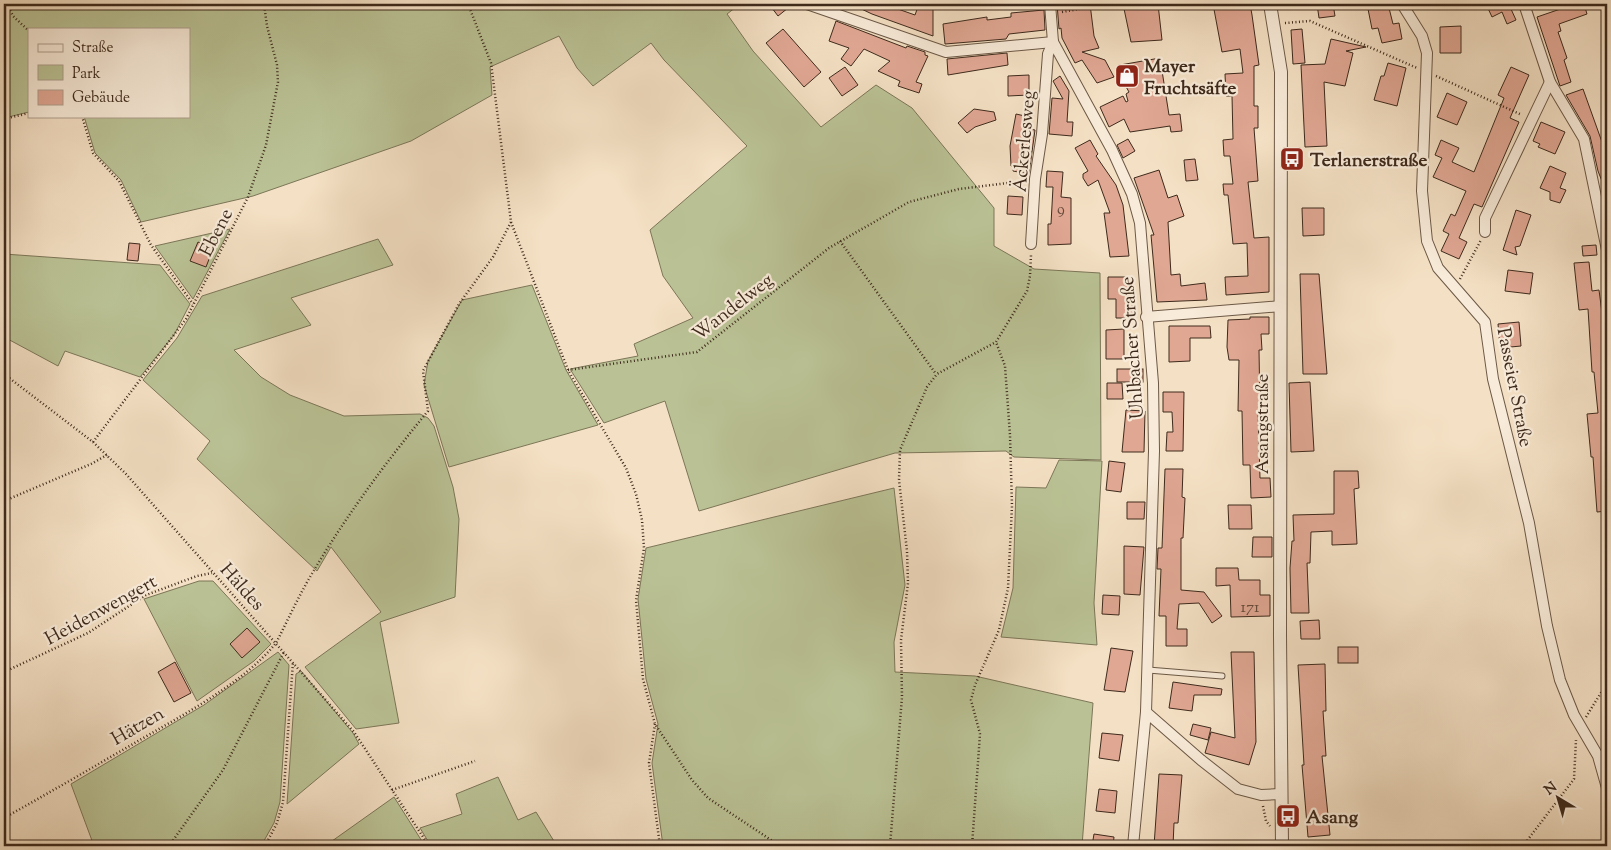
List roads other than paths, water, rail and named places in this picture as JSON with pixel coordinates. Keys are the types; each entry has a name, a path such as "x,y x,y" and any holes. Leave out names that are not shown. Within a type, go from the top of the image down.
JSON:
{"street":[{"path":"807,4 946,52 1053,42"},
{"name":"Asangstraße","path":"1270,4 1281,72 1280,794 1282,846"},
{"name":"Passeier Straße","path":"1402,4 1422,36 1427,53 1428,72 1422,191 1427,241 1438,268 1485,322 1493,380 1529,523 1547,626 1560,680 1581,727 1599,760 1607,788"},
{"path":"1524,4 1550,82 1584,140 1607,250"},
{"name":"Uhlbacher Straße","path":"1051,9 1053,42 1112,150 1132,194 1140,223 1146,317 1153,383 1154,451 1146,712 1134,846"},
{"name":"Äckerlesweg","path":"1031,244 1035,180 1042,134 1048,54 1053,42"},
{"path":"1484,232 1485,218 1550,82"},
{"path":"1146,317 1281,306"},
{"path":"1146,712 1201,760 1238,789 1261,795 1280,794"}],"lane":[{"path":"1148,670 1222,676"}],"place":[{"name":"Mayer Fruchtsäfte","path":"1127,76"},
{"name":"Terlanerstraße","path":"1292,159"},
{"name":"Asang","path":"1288,816"}]}
